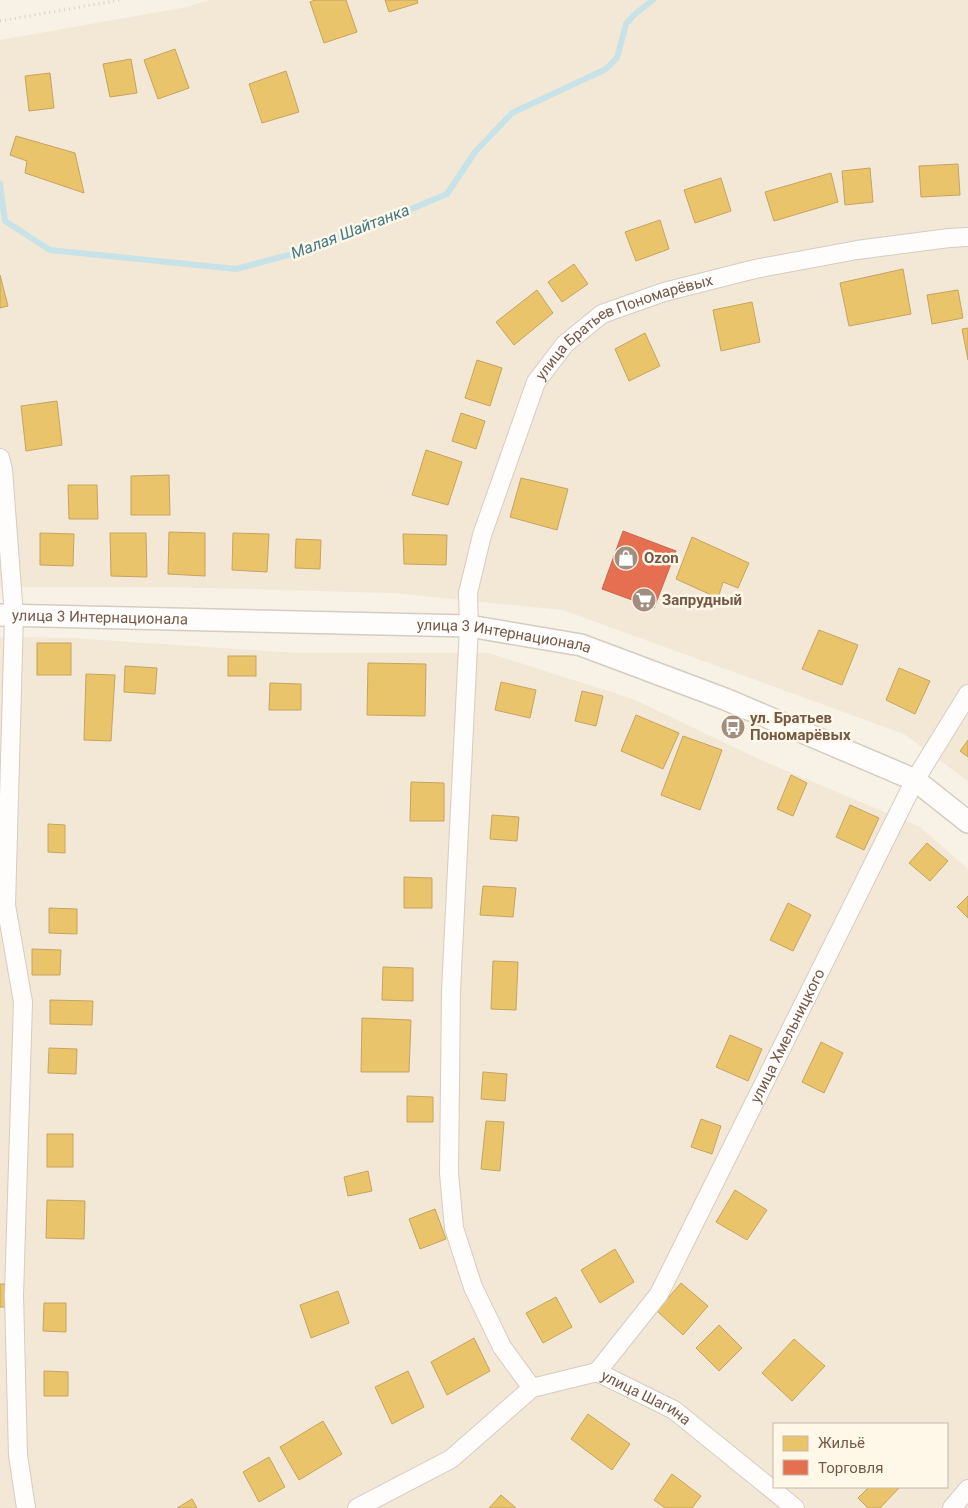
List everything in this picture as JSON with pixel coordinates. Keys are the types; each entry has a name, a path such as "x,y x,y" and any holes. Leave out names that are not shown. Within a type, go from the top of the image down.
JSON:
{"street":[{"name":"улица Братьев Пономарёвых","path":"532,1388 502,1347 472,1287 454,1228 450,1182 452,991 469,626 468,593 482,535 536,382 565,344 602,314 664,292 755,269 857,250 968,237"},
{"path":"0,458 3,470 7,616 3,909 23,1002 14,1295 18,1455 26,1508"},
{"name":"улица 3 Интернационала","path":"7,616 469,626 581,645 725,699 916,780 968,822"},
{"name":"улица Хмельницкого","path":"597,1372 659,1294 916,780 968,694"},
{"name":"улица Шагина","path":"357,1508 451,1459 532,1388 597,1372 674,1410 795,1508"},
{"path":"952,1508 968,1489"}],"path":[{"path":"0,21 120,0"}],"shaded area":[{"path":"209,0 968,0 968,781 904,734 563,610 394,593 166,587 0,587 0,40 187,7"},
{"path":"0,637 70,638 296,653 488,653 633,699 763,761 920,827 968,869 968,1508 0,1508"}],"building: Жильё":[{"path":"315,0 346,0 357,32 324,43 310,2"},
{"path":"385,0 417,0 418,3 389,12"},
{"path":"175,49 189,88 158,99 144,60"},
{"path":"131,59 137,93 110,97 103,64"},
{"path":"286,71 299,112 262,123 249,84"},
{"path":"50,73 54,108 29,111 25,76"},
{"path":"16,136 75,153 84,193 25,173 27,161 10,155"},
{"path":"958,164 960,195 921,197 919,166"},
{"path":"870,168 873,202 845,205 842,171"},
{"path":"831,173 838,202 774,221 765,192"},
{"path":"721,178 731,211 695,223 684,190"},
{"path":"660,220 669,249 636,261 625,232"},
{"path":"574,264 588,284 562,302 548,282"},
{"path":"903,269 911,314 849,326 840,283"},
{"path":"0,275 8,306 0,308"},
{"path":"537,290 553,313 514,345 496,322"},
{"path":"958,290 963,318 932,324 927,295"},
{"path":"752,302 760,342 721,351 713,310"},
{"path":"968,328 968,360 962,329"},
{"path":"645,333 660,366 629,381 615,349"},
{"path":"477,360 502,368 490,406 465,398"},
{"path":"57,401 62,445 26,451 21,406"},
{"path":"461,413 485,421 476,449 452,441"},
{"path":"426,450 462,462 448,505 412,495"},
{"path":"169,475 170,515 131,515 131,476"},
{"path":"521,478 568,489 557,530 510,517"},
{"path":"68,485 97,485 98,519 69,519"},
{"path":"169,532 205,533 205,576 168,574"},
{"path":"40,533 74,534 73,566 40,565"},
{"path":"110,533 146,533 147,577 111,576"},
{"path":"233,533 269,534 267,572 232,570"},
{"path":"403,534 447,535 446,565 404,564"},
{"path":"692,537 749,563 738,588 723,582 718,598 676,579"},
{"path":"296,539 321,540 320,569 295,568"},
{"path":"819,630 858,645 842,685 802,669"},
{"path":"37,643 71,643 71,675 37,675"},
{"path":"228,656 256,656 256,676 228,676"},
{"path":"368,663 426,664 425,716 367,715"},
{"path":"125,666 157,668 155,694 124,692"},
{"path":"899,668 930,681 915,714 886,700"},
{"path":"86,674 115,675 111,741 84,740"},
{"path":"501,682 536,690 530,718 495,710"},
{"path":"270,683 301,684 301,710 269,710"},
{"path":"582,691 603,696 596,726 575,721"},
{"path":"636,715 679,733 663,769 621,751"},
{"path":"683,736 722,750 700,810 661,795"},
{"path":"968,740 968,757 960,751"},
{"path":"791,775 807,783 793,816 777,809"},
{"path":"411,782 444,783 444,821 410,821"},
{"path":"850,805 879,818 864,850 836,837"},
{"path":"492,815 519,817 517,841 490,839"},
{"path":"48,824 65,825 65,853 48,852"},
{"path":"927,843 948,861 930,881 909,863"},
{"path":"404,877 432,878 432,908 404,908"},
{"path":"483,886 516,888 513,917 480,915"},
{"path":"968,896 968,918 957,907"},
{"path":"788,903 811,915 793,951 770,940"},
{"path":"49,908 77,909 77,934 49,933"},
{"path":"32,949 61,950 60,975 32,975"},
{"path":"493,961 518,962 516,1010 491,1009"},
{"path":"383,967 413,968 413,1001 382,1000"},
{"path":"50,1000 93,1001 92,1025 50,1024"},
{"path":"362,1018 411,1020 409,1072 361,1072"},
{"path":"730,1035 762,1049 748,1081 716,1067"},
{"path":"821,1042 843,1053 824,1093 802,1082"},
{"path":"49,1048 77,1049 76,1074 48,1073"},
{"path":"483,1072 507,1074 505,1101 481,1099"},
{"path":"407,1096 433,1097 433,1122 407,1122"},
{"path":"701,1119 721,1126 712,1154 691,1147"},
{"path":"486,1121 504,1122 500,1171 481,1169"},
{"path":"47,1134 73,1134 73,1167 47,1167"},
{"path":"368,1171 372,1191 348,1196 344,1177"},
{"path":"735,1190 767,1210 747,1240 716,1222"},
{"path":"47,1200 85,1201 84,1239 46,1238"},
{"path":"435,1209 446,1239 420,1249 409,1219"},
{"path":"615,1249 634,1282 600,1303 581,1270"},
{"path":"681,1283 708,1306 683,1335 657,1311"},
{"path":"0,1284 5,1284 5,1307 0,1307"},
{"path":"338,1291 349,1323 311,1338 300,1305"},
{"path":"556,1297 572,1327 543,1343 526,1313"},
{"path":"44,1303 66,1303 66,1332 43,1331"},
{"path":"719,1325 742,1348 719,1371 696,1348"},
{"path":"474,1338 490,1371 447,1395 431,1362"},
{"path":"794,1339 825,1366 792,1401 762,1373"},
{"path":"44,1371 68,1372 68,1396 44,1396"},
{"path":"408,1371 424,1407 392,1424 375,1387"},
{"path":"588,1414 630,1444 612,1470 571,1439"},
{"path":"323,1421 342,1454 299,1480 280,1447"},
{"path":"269,1457 285,1487 259,1502 243,1472"},
{"path":"672,1474 701,1496 692,1508 665,1508 654,1500"},
{"path":"868,1488 899,1488 880,1508 868,1508 858,1498"},
{"path":"501,1495 516,1508 489,1508"},
{"path":"192,1499 197,1508 177,1508"}],"building: Торговля":[{"path":"623,531 676,551 654,608 602,589"}],"waterway":[{"name":"Малая Шайтанка","path":"0,184 5,221 50,250 236,269 296,253 447,194 475,152 512,113 606,69 617,58 626,24 653,0"}],"place":[{"name":"Ozon","path":"626,558"},
{"name":"Запрудный","path":"644,600"},
{"name":"ул. Братьев Пономарёвых","path":"733,727"}]}
